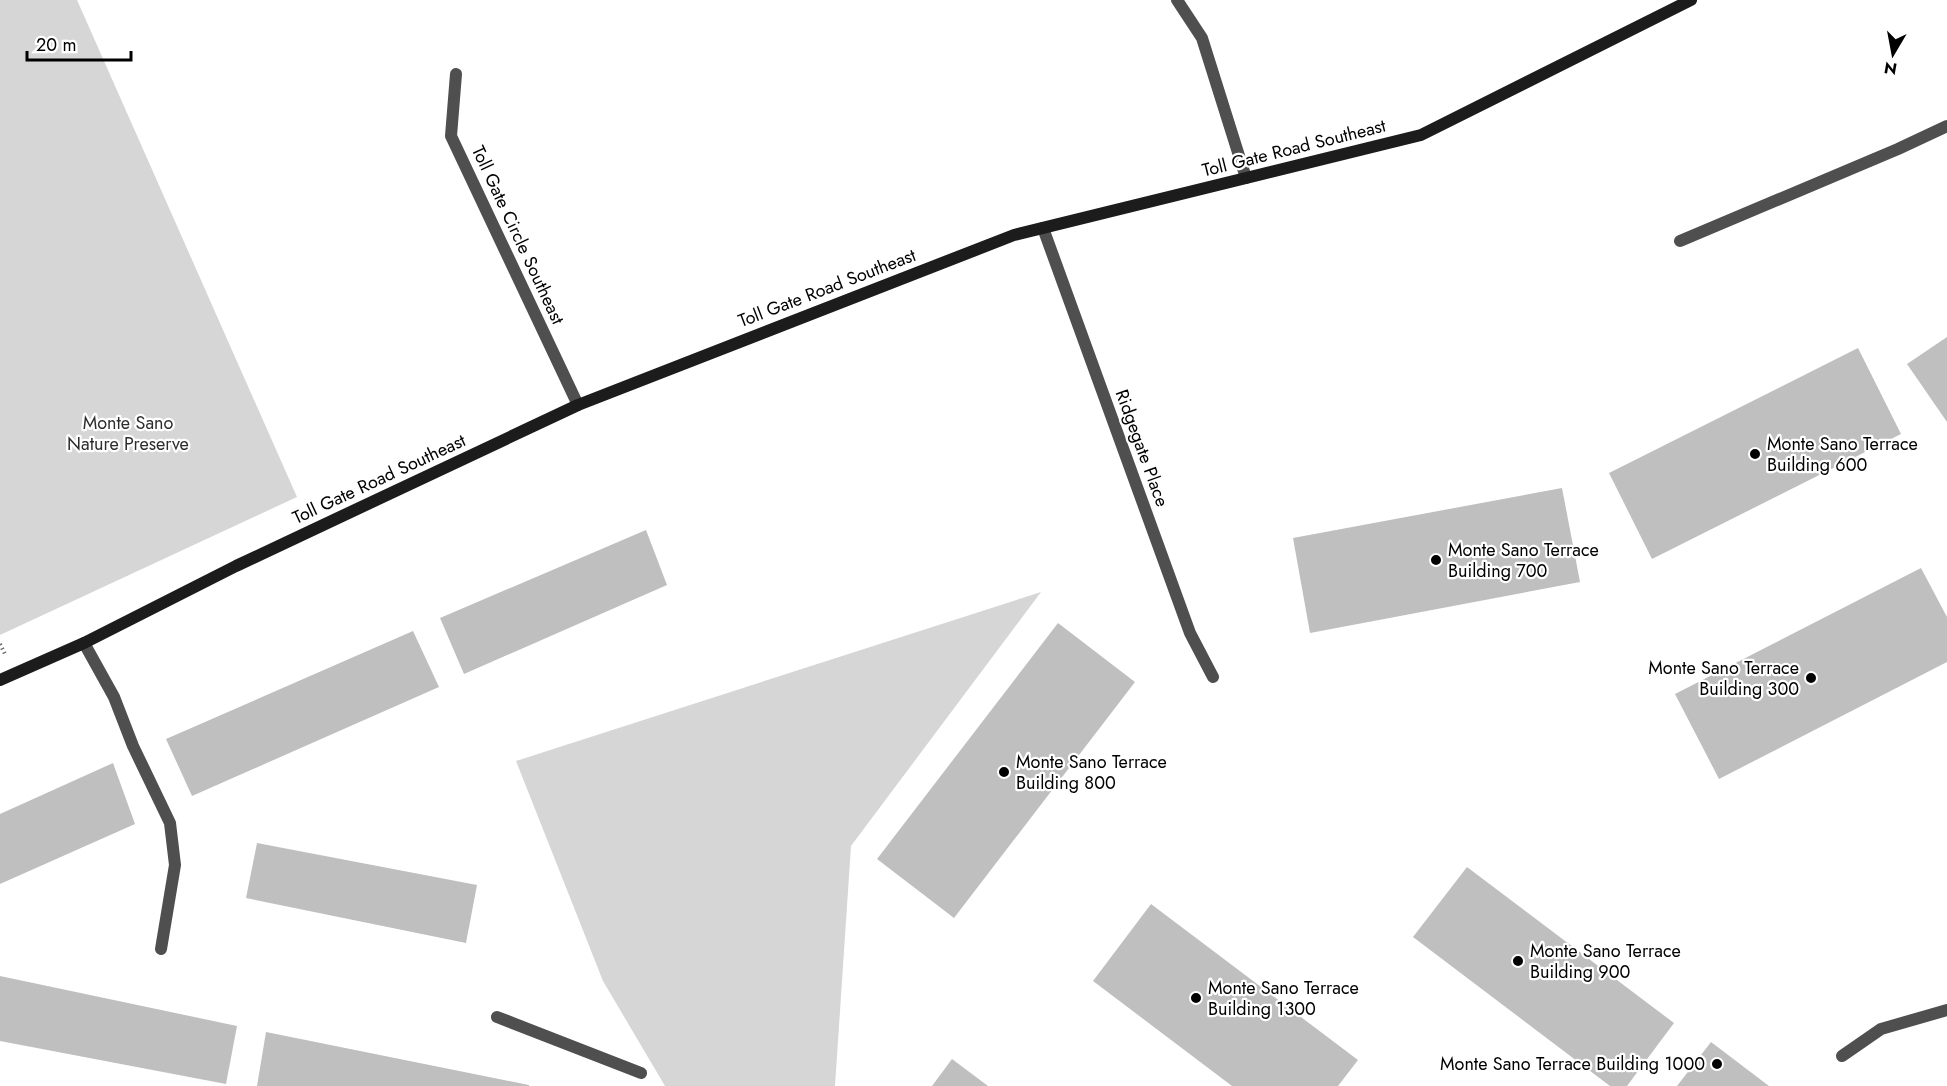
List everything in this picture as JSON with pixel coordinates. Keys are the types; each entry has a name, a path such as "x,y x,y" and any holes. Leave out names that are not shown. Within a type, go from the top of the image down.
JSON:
{"street":[{"path":"1177,0 1202,38 1246,178"},
{"name":"Toll Gate Road Southeast","path":"0,680 84,643 236,566 578,405 1014,235 1421,135 1691,0"},
{"name":"Toll Gate Circle Southeast","path":"456,74 452,136 578,405"},
{"path":"1680,241 1947,126"},
{"name":"Ridgegate Place","path":"1043,228 1190,633 1214,677"},
{"path":"84,643 114,697 133,746 170,823 175,865 160,949"},
{"path":"1842,1056 1881,1029 1947,1010"},
{"path":"496,1017 641,1074"}],"green space":[{"name":"Monte Sano Nature Preserve","path":"0,0 77,0 297,497 0,635"},
{"path":"1041,592 851,846 835,1086 665,1086 603,981 516,761"}],"building":[{"path":"1947,337 1947,422 1907,364"},
{"name":"Monte Sano Terrace Building 600","path":"1858,348 1901,434 1652,559 1609,473"},
{"name":"Monte Sano Terrace Building 700","path":"1562,488 1580,582 1310,633 1293,538"},
{"path":"646,530 667,585 464,674 440,618"},
{"name":"Monte Sano Terrace Building 300","path":"1921,568 1947,617 1947,662 1719,779 1675,694"},
{"name":"Monte Sano Terrace Building 800","path":"1058,623 1135,682 954,918 877,859"},
{"path":"413,631 439,687 192,796 166,739"},
{"path":"113,763 135,824 0,884 0,814"},
{"path":"257,843 477,885 466,943 246,898"},
{"name":"Monte Sano Terrace Building 900","path":"1467,867 1674,1023 1627,1086 1610,1086 1413,937"},
{"name":"Monte Sano Terrace Building 1300","path":"1151,904 1358,1060 1338,1086 1232,1086 1093,981"},
{"path":"0,976 237,1026 226,1084 0,1041"},
{"path":"266,1032 529,1085 529,1086 257,1086"},
{"name":"Monte Sano Terrace Building 1000","path":"1711,1042 1769,1086 1677,1086"},
{"path":"952,1059 988,1086 932,1086"}],"place":[{"name":"Monte Sano Terrace Building 600","path":"1755,454"},
{"name":"Monte Sano Terrace Building 700","path":"1436,560"},
{"name":"Monte Sano Terrace Building 300","path":"1811,678"},
{"name":"Monte Sano Terrace Building 800","path":"1004,772"},
{"name":"Monte Sano Terrace Building 900","path":"1518,961"},
{"name":"Monte Sano Terrace Building 1300","path":"1196,998"},
{"name":"Monte Sano Terrace Building 1000","path":"1717,1064"}]}
